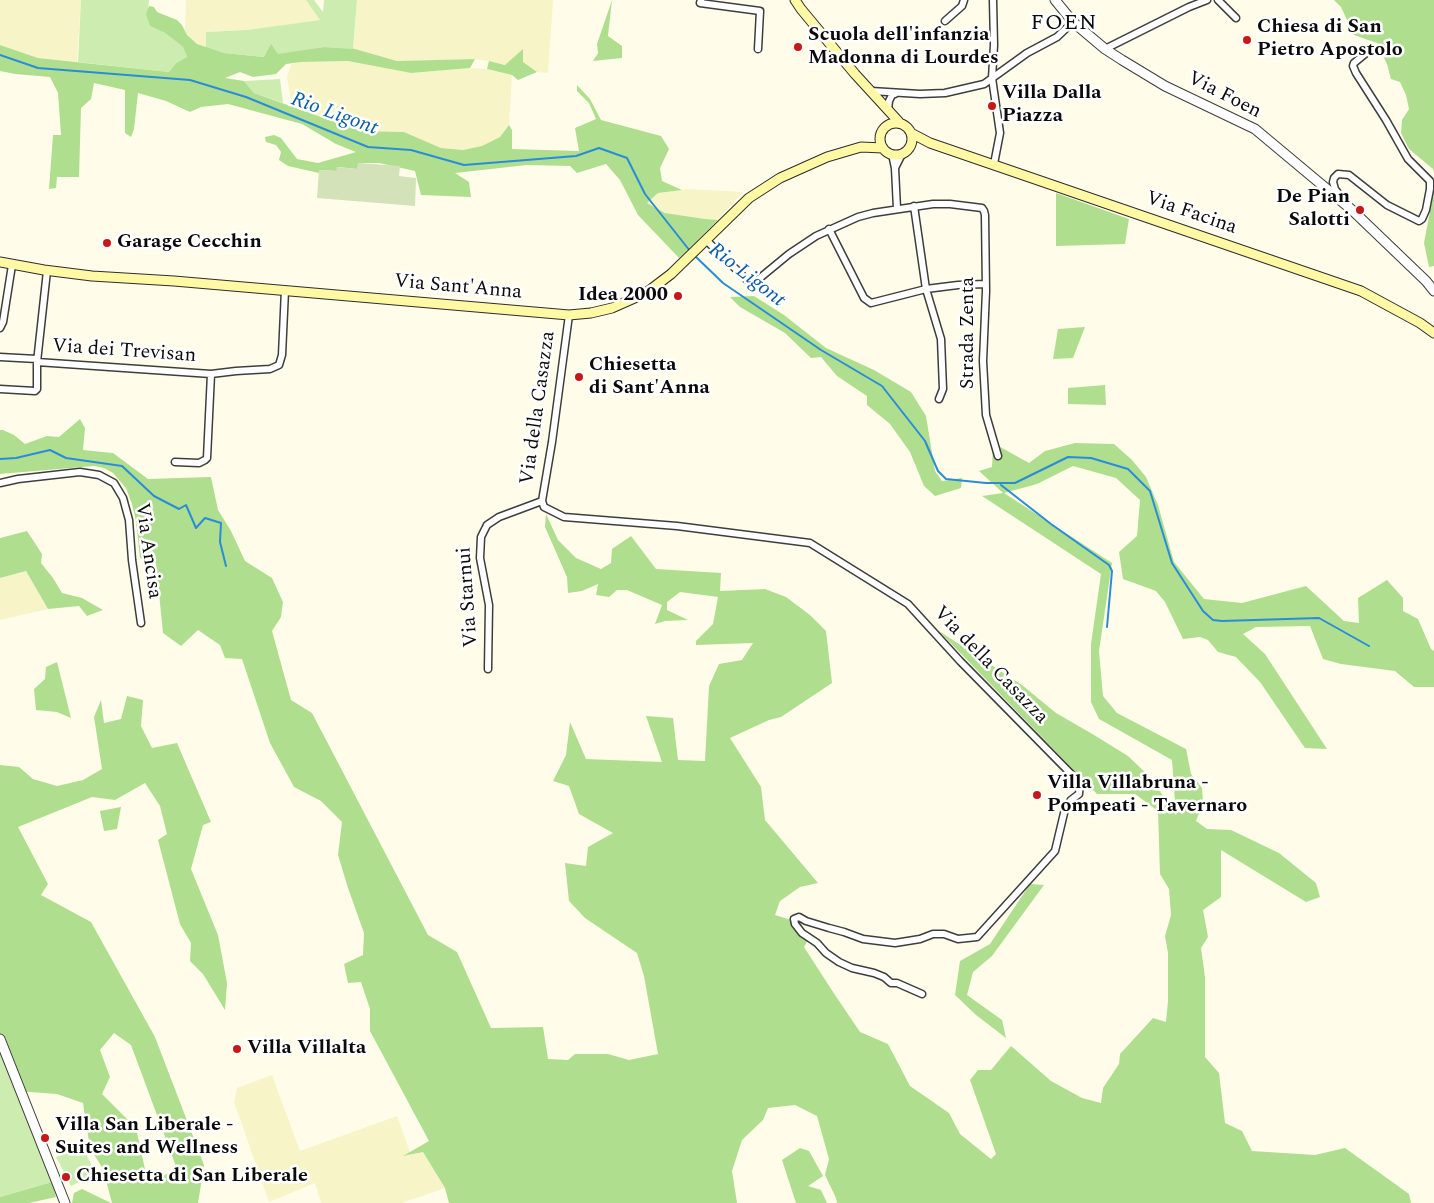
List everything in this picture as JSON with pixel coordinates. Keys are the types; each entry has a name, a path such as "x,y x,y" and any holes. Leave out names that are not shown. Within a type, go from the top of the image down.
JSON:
{"main road":[{"path":"795,0 825,38 888,110 912,133 912,144 908,150 902,154 892,154 882,148 880,135 886,126 899,122"},
{"path":"874,94 883,109 886,126"},
{"name":"Via Facina","path":"912,133 930,143 1361,291 1420,323 1434,333"},
{"name":"Via Sant'Anna","path":"0,262 92,276 285,290 569,315 591,314 628,302 646,293 671,274 749,198 780,178 827,157 862,147 880,135"},
{"name":"Via Facina","path":"912,144 930,143"},
{"name":"Via Sant'Anna","path":"862,147 882,148"}],"street":[{"path":"700,0 700,3 760,11 758,49"},
{"path":"945,21 962,6 964,0"},
{"path":"993,0 994,45 992,78 1000,133 994,164"},
{"name":"Via Foen","path":"1055,0 1073,22 1105,49 1122,60 1165,86 1255,129 1352,210 1434,291"},
{"path":"1105,49 1207,0"},
{"path":"1218,0 1236,18"},
{"path":"874,94 945,92 984,84 1027,53 1057,37 1073,22"},
{"name":"Via Foen","path":"1352,210 1335,189 1333,182 1338,174 1349,175 1387,205 1419,220 1422,219 1426,210 1430,189 1430,181 1408,159 1356,73 1353,66 1354,63 1365,54 1365,50"},
{"path":"888,110 889,101 892,95 895,94"},
{"path":"892,154 895,168 897,209"},
{"path":"895,168 902,154"},
{"name":"Strada Zenta","path":"914,206 950,204 984,209 986,284 983,361 986,415 998,456"},
{"path":"706,240 748,281 755,282 789,254 816,236 873,213 914,206 926,289 941,339 943,389 939,399"},
{"path":"829,230 864,298 868,302 874,303 926,289 986,284"},
{"path":"0,328 3,322 12,264"},
{"name":"Via dei Trevisan","path":"47,270 37,360 211,374 270,369 279,365 282,355 285,290"},
{"name":"Via della Casazza","path":"569,315 542,501 544,507 564,517 677,526 810,543 908,604 960,661 1080,783 1079,794 1065,809 1055,851 977,937 958,938 944,934 933,934 920,939 895,943 863,938 806,921 799,917 794,919 795,924 802,933 839,962 852,968 884,977 891,983 897,983 922,994"},
{"path":"0,358 37,360 37,388 35,391 0,389"},
{"path":"175,462 199,463 207,458 211,374"},
{"name":"Via Ancisa","path":"0,483 18,479 80,472 100,475 114,483 123,498 129,520 132,560 141,623"},
{"name":"Via Starnui","path":"488,669 489,605 480,558 481,537 487,525 499,517 542,501"},
{"path":"0,1039 65,1203"}],"shaded area":[{"path":"0,0 81,0 77,62 38,58 0,45"},
{"path":"186,0 306,0 321,20 247,30 206,32 206,48 197,44 185,34"},
{"path":"357,0 553,0 548,73 475,59 397,61 353,49"},
{"path":"348,61 411,73 470,68 487,69 512,75 509,125 500,137 482,146 463,150 441,148 404,132 360,131 292,107 287,77 291,64"},
{"path":"688,189 743,192 718,220 665,213 647,203 658,193"},
{"path":"26,571 48,609 0,620 0,578"},
{"path":"272,1075 300,1151 397,1116 410,1152 406,1156 423,1152 445,1188 402,1203 321,1203 315,1183 269,1202 234,1102 237,1088"}],"green space":[{"path":"81,0 149,0 150,26 165,33 183,47 187,57 176,63 169,72 78,62"},
{"path":"306,0 314,0 323,12 324,0 357,0 353,49 324,47 265,57 224,53 206,48 206,32 247,30 320,20"},
{"path":"612,0 608,36 622,46 622,58 593,61 598,53 597,44"},
{"path":"1334,0 1434,0 1434,173 1433,169 1409,149 1401,133 1402,120 1409,109 1406,95 1400,82 1391,79 1387,64 1377,43 1354,35 1341,7"},
{"path":"149,6 154,7 157,12 177,20 187,35 197,44 224,53 264,57 271,44 278,54 324,47 355,49 397,61 475,59 470,68 411,73 348,61 301,62 286,64 276,74 253,77 240,72 225,78 244,81 254,93 360,131 404,132 441,148 463,150 482,146 500,137 509,125 512,130 512,149 579,151 575,128 596,119 589,103 577,91 577,85 590,99 601,120 661,136 669,149 660,168 662,181 682,190 658,193 647,203 665,213 718,220 679,258 638,215 620,180 606,164 577,173 570,166 527,165 455,173 469,182 471,197 421,195 415,171 379,163 359,163 357,169 337,167 337,171 319,170 319,173 288,166 279,160 281,152 276,145 266,142 265,137 274,135 281,138 297,159 318,163 356,152 336,144 302,124 228,104 201,107 190,112 166,101 138,93 134,129 131,137 125,133 125,90 94,83 91,99 81,108 79,177 57,177 56,188 49,189 53,135 61,135 58,93 50,77 0,71 0,45 38,58 169,72 176,63 187,57 183,47 165,33 150,26 146,14"},
{"path":"523,49 523,62 537,72 518,80 512,75 487,69 489,61 505,65"},
{"path":"280,79 283,103 254,93 244,81"},
{"path":"358,163 400,166 399,176 416,178 415,206 317,198 319,170 336,171 337,167 357,169"},
{"path":"1434,190 1434,266 1429,267 1424,243"},
{"path":"1056,193 1129,219 1125,244 1056,246"},
{"path":"754,296 784,315 826,348 874,370 911,392 926,416 935,471 942,481 962,478 961,488 935,496 924,486 910,452 890,424 867,405 867,396 837,376 821,357 811,358 785,333 740,307 730,297"},
{"path":"1085,327 1073,358 1053,359 1058,329"},
{"path":"1105,385 1106,405 1068,404 1068,388"},
{"path":"80,419 85,428 83,450 113,453 148,479 211,477 218,510 231,531 245,561 272,578 283,602 281,617 272,631 291,700 312,713 428,935 457,952 491,1028 543,1027 548,1059 568,1060 575,1054 608,1054 629,1060 658,1054 644,976 637,953 585,918 569,901 565,863 586,866 588,847 613,833 579,814 569,786 553,781 566,755 570,722 586,759 662,762 646,716 673,718 678,760 705,761 709,686 719,664 742,660 753,643 696,645 696,641 713,624 718,597 680,592 667,602 667,610 688,620 665,621 655,624 662,605 627,590 617,590 609,597 596,595 598,584 582,591 568,593 567,577 545,527 546,514 558,540 576,558 601,569 611,563 612,549 631,536 656,569 721,573 720,591 765,589 786,597 810,615 826,631 832,683 781,717 769,720 730,738 761,787 765,820 818,883 800,887 780,901 775,915 801,923 809,938 804,947 860,1032 888,1044 910,1086 949,1113 960,1134 991,1159 996,1154 970,1080 978,1070 991,1070 1011,1046 1051,1081 1082,1098 1101,1103 1103,1088 1119,1064 1120,1054 1153,1018 1166,1022 1168,953 1165,936 1171,915 1169,889 1160,874 1158,811 1135,794 1097,794 939,631 1022,685 1056,713 1128,756 1151,778 1176,815 1172,760 1099,719 1091,702 1091,644 1101,574 982,496 1003,493 979,471 992,467 993,443 1029,463 1045,451 1075,443 1114,444 1132,460 1146,477 1158,505 1174,562 1204,599 1242,603 1306,586 1344,621 1359,623 1358,598 1387,580 1403,598 1403,611 1418,619 1431,649 1434,651 1434,687 1414,687 1395,671 1341,664 1323,659 1310,626 1256,627 1243,634 1265,654 1327,749 1305,748 1260,682 1236,657 1218,652 1208,640 1200,637 1183,639 1165,602 1156,591 1123,579 1119,552 1137,536 1140,500 1116,478 1073,466 1037,484 1004,493 1112,563 1099,651 1103,696 1117,713 1186,749 1191,774 1202,788 1203,803 1196,821 1207,829 1231,830 1279,853 1316,883 1320,897 1306,902 1221,850 1221,897 1203,910 1208,937 1201,948 1205,977 1205,1057 1219,1073 1225,1123 1242,1131 1252,1151 1315,1155 1345,1148 1409,1194 1411,1203 837,1203 825,1175 829,1159 817,1116 795,1105 768,1108 763,1120 742,1140 732,1171 737,1203 449,1203 445,1188 423,1152 403,1156 429,1141 370,1031 370,1009 361,982 348,983 344,964 363,955 364,933 338,855 342,822 321,801 294,787 270,743 242,659 225,658 220,645 198,630 181,646 163,633 156,563 140,558 132,504 126,488 113,473 104,468 94,466 0,474 0,430 14,435 25,444 47,436 59,437"},
{"path":"27,531 42,554 41,563 62,593 82,598 103,610 87,616 79,606 48,609 26,571 0,578 0,538"},
{"path":"57,662 71,718 57,712 36,710 34,689 45,679 46,667"},
{"path":"127,696 143,700 141,726 152,748 177,743 211,822 203,825 191,869 218,935 227,983 225,1010 203,974 190,961 191,943 180,924 158,840 167,834 160,806 145,783 115,800 92,797 18,827 48,884 41,895 91,922 155,1037 204,1165 198,1203 112,1203 103,1169 90,1148 83,1103 57,1094 16,1091 0,1055 0,765 19,767 33,779 57,786 83,780 102,769 94,717 101,700 104,723 121,719","holes":["114,1033 131,1045 177,1169 148,1183 136,1128 102,1094 110,1077 100,1050"]},
{"path":"121,807 117,829 104,831 100,811"},
{"path":"1030,884 1044,885 992,956 973,972 967,995 1002,1020 1006,1038 976,1015 955,995 960,961 990,944"},
{"path":"0,1055 55,1175 52,1182 0,1197"},
{"path":"81,1144 96,1174 71,1186 68,1180 71,1178 69,1173 65,1174 56,1157"},
{"path":"800,1148 809,1151 823,1176 808,1186 821,1190 827,1203 796,1203 782,1160"},
{"path":"52,1182 56,1197 29,1203 0,1203 0,1197"},
{"path":"82,1189 111,1203 72,1203 74,1193"}],"waterway":[{"name":"Rio Ligont","path":"0,55 38,68 190,80 246,97 368,147 411,150 464,165 576,156 599,148 627,158 645,194 690,251"},
{"name":"Rio Ligont","path":"695,256 723,283 821,350 882,386 925,441 938,471 946,479 986,483 1015,483 1068,457 1091,458 1128,469 1150,491 1172,563 1203,611 1213,620 1319,618 1369,646"},
{"path":"0,459 16,458 50,450 66,458 122,466 154,496 179,509 186,505 196,528 205,518 221,523 220,542 226,566"},
{"path":"1001,485 1051,524 1109,565 1112,571 1107,627"}],"place":[{"name":"Chiesa di San Pietro Apostolo","path":"1247,40"},
{"name":"Scuola dell'infanzia Madonna di Lourdes","path":"798,47"},
{"name":"Villa Dalla Piazza","path":"992,106"},
{"name":"De Pian Salotti","path":"1360,210"},
{"name":"Garage Cecchin","path":"107,243"},
{"name":"Idea 2000","path":"678,296"},
{"name":"Chiesetta di Sant'Anna","path":"579,377"},
{"name":"Villa Villabruna - Pompeati - Tavernaro","path":"1037,795"},
{"name":"Villa Villalta","path":"237,1049"},
{"name":"Villa San Liberale - Suites and Wellness","path":"45,1138"},
{"name":"Chiesetta di San Liberale","path":"66,1177"}],"district":[{"name":"FOEN","path":"1064,25"}]}
